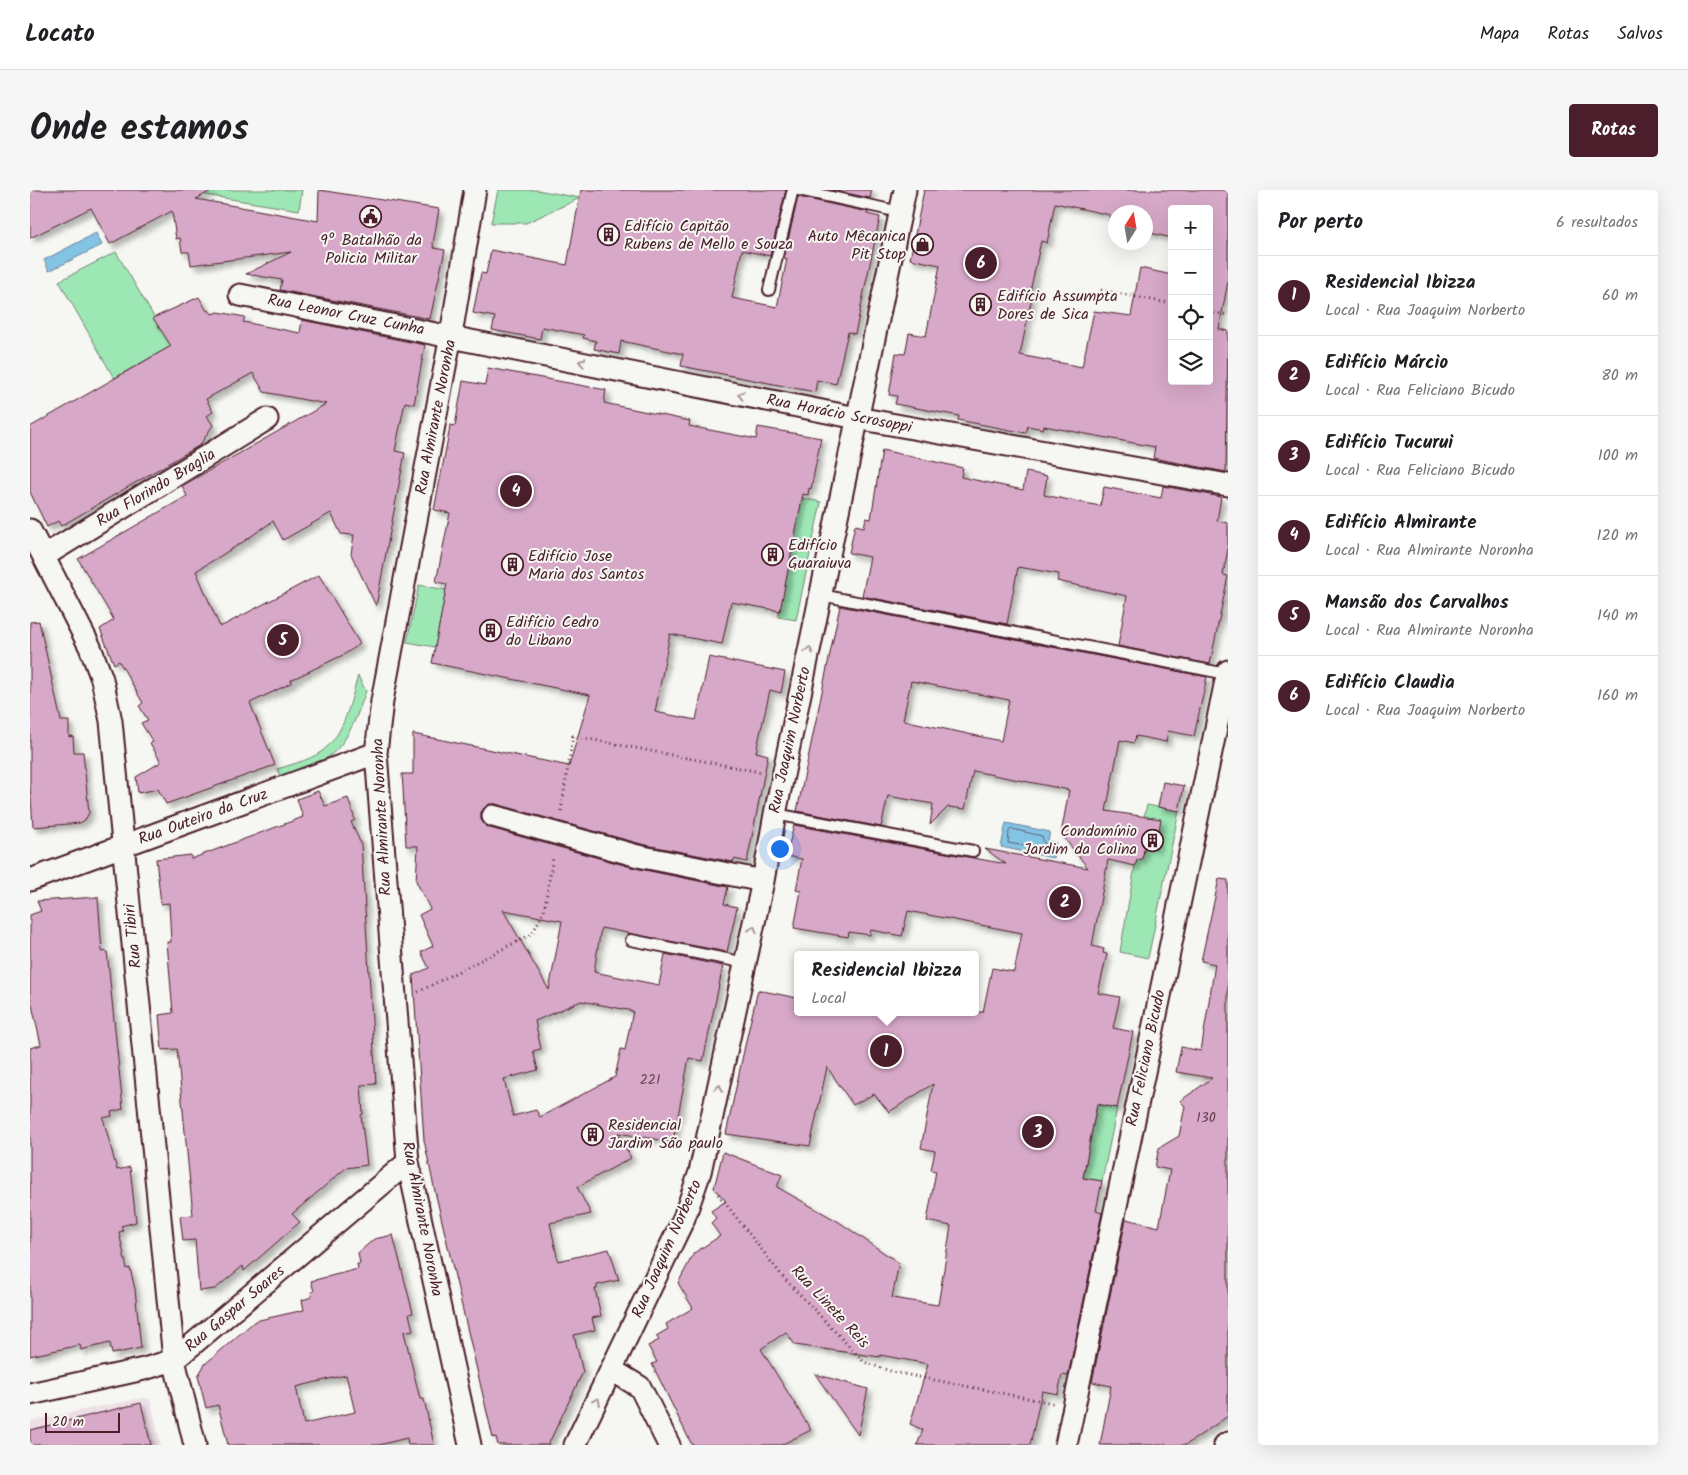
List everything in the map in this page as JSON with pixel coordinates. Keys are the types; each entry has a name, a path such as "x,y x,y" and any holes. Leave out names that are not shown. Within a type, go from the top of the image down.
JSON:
{"street":[{"name":"Rua Almirante Noronha","path":"470,1445 408,1162 376,752 382,701 451,336 475,190"},
{"name":"Rua Joaquim Norberto","path":"575,1445 684,1218 700,1172 746,963 775,814 905,190"},
{"name":"Rua Leonor Cruz Cunha","path":"240,295 451,336"},
{"name":"Rua Horácio Scrosoppi","path":"451,336 857,418 1228,484"},
{"name":"Rua Florindo Braglia","path":"44,556 267,419"},
{"name":"Rua Tibiri","path":"30,530 90,647 102,679 110,721 125,846 174,1360 195,1445"},
{"name":"Rua Feliciano Bicudo","path":"1066,1445 1221,739 1228,672"},
{"name":"Rua Outeiro da Cruz","path":"30,880 376,752"},
{"path":"493,816 638,856 763,881"},
{"name":"Rua Gaspar Soares","path":"30,1394 144,1369 174,1360 408,1162"},
{"path":"612,1370 640,1387 669,1445"}],"lane":[{"path":"769,290 792,193 795,190"},
{"path":"799,190 900,212"},
{"path":"821,595 1228,672"},
{"path":"775,814 973,852"},
{"path":"631,940 746,963"}],"path":[{"path":"1101,290 1168,303"},
{"path":"1213,313 1228,315"},
{"path":"395,1004 532,934 544,911 573,736 783,777"},
{"name":"Rua Linete Reis","path":"700,1172 783,1277 864,1362 893,1372 948,1384 1074,1407"}],"shaded area":[{"path":"142,1398 149,1399 151,1402 161,1445 30,1445 30,1421"}],"green space":[{"path":"205,190 302,190 299,210 205,195"},
{"path":"498,190 537,190 580,198 526,223 491,223"},
{"path":"116,252 171,346 114,378 59,281"},
{"path":"802,498 821,502 796,620 778,617"},
{"path":"419,585 446,590 435,647 407,642"},
{"path":"358,676 366,691 353,724 338,749 328,758 315,765 280,776 277,769 304,761 316,755 334,740 347,713"},
{"path":"1147,805 1179,811 1148,958 1120,952 1135,866 1137,860 1142,859 1149,825 1143,821"},
{"path":"1097,1105 1117,1108 1102,1181 1083,1178"}],"water":[{"path":"96,233 102,245 49,271 44,260"},
{"path":"1006,823 1050,832 1048,841 1056,843 1053,858 1001,847"}],"building":[{"path":"30,190 213,190 196,199 318,221 319,190 439,209 433,244 434,248 445,250 430,319 280,290 282,280 246,274 291,252 191,265 189,252 182,252 180,238 176,239 172,211 110,244 91,208 30,238"},
{"path":"581,190 786,190 770,256 742,250 732,298 777,307 787,259 784,258 798,197 868,212 867,214 880,217 855,334 848,332 836,384 817,380 815,392 681,366 683,354 621,341 619,354 594,349 596,341 583,338 584,335 542,327 540,339 492,330 495,317 473,313 481,273 486,274 491,250 567,265"},
{"path":"831,190 872,190 870,198"},
{"path":"924,190 1228,190 1228,281 1219,329 1228,331 1226,472 1153,458 1155,447 1044,426 1043,429 1028,426 1026,433 958,420 959,416 895,404 897,396 889,395 896,353 905,354 909,333 926,336 940,265 910,259","holes":["1055,203 1108,215 1108,205 1153,205 1153,234 1168,237 1168,205 1213,205 1213,385 1168,385 1168,274 1140,268 1131,316 1094,311 1082,367 1020,355 1032,297 1029,297 1041,241 1047,243"]},
{"path":"199,297 207,311 209,310 212,314 218,312 245,317 243,322 300,333 302,320 425,345 414,404 405,402 395,451 405,453 376,606 351,554 354,535 341,534 331,513 283,540 273,521 196,571 220,627 319,575 360,644 345,654 291,680 292,682 287,685 250,703 275,765 166,804 158,789 138,793 136,777 161,762 150,743 153,742 141,723 148,720 139,706 143,703 119,661 114,664 100,629 114,620 78,559 187,496 182,486 326,404 264,392 253,373 206,399 213,412 207,416 213,425 200,445 61,526 58,521 47,527 30,492 30,427 171,346 153,318"},
{"path":"488,368 606,390 604,403 690,421 689,426 756,439 758,427 821,438 811,489 809,488 808,495 803,494 780,611 731,602 722,644 670,634 655,712 696,720 709,657 785,672 781,693 770,690 756,752 768,755 747,862 734,859 733,862 641,844 496,804 489,804 481,812 481,820 490,828 635,868 728,887 724,904 737,907 727,952 601,928 594,972 659,985 665,954 723,966 703,1061 689,1058 673,1142 618,1133 631,1158 577,1187 591,1214 550,1223 558,1261 609,1249 619,1280 597,1285 597,1289 595,1289 601,1316 592,1318 595,1330 574,1335 583,1372 548,1445 498,1445 496,1437 493,1438 424,1140 413,975 429,968 421,952 433,946 419,915 430,909 416,881 418,846 406,846 402,774 413,774 413,734 569,766 590,695 432,663 447,584 436,582 450,513 434,510 450,425 455,426 463,381 485,385","holes":["503,910 562,921 549,990","581,1001 633,1011 625,1050 621,1049 615,1077 540,1117 536,1110 513,1116 504,1079 538,1070 533,1051 541,1049 535,1021"]},
{"path":"882,450 963,468 961,477 1023,490 1026,472 1047,476 1044,495 1100,506 1104,487 1161,498 1163,486 1221,497 1217,521 1228,523 1228,549 1223,575 1228,576 1210,664 1118,646 1127,596 1057,581 1059,574 1018,567 1007,624 862,596 870,557 849,553 855,525 864,527 866,518 871,519"},
{"path":"840,606 1207,677 1194,736 1168,731 1166,742 1136,736 1134,743 1120,740 1106,811 1161,819 1156,848 1145,845 1142,859 1137,860 1135,866 1108,860 1092,946 1104,949 1103,953 1107,954 1098,993 1120,997 1113,1028 1133,1032 1117,1108 1097,1104 1083,1178 1102,1181 1096,1211 1102,1213 1068,1376 1062,1375 1058,1394 1042,1391 1030,1445 917,1445 923,1430 910,1424 928,1364 880,1355 880,1357 795,1345 786,1332 761,1349 811,1430 781,1445 692,1445 652,1364 657,1362 648,1346 659,1340 656,1336 668,1329 666,1324 693,1308 678,1283 694,1253 720,1236 711,1223 716,1218 711,1211 726,1201 714,1188 723,1152 782,1175 777,1187 839,1222 899,1263 892,1298 938,1305 951,1226 927,1221 936,1171 931,1170 935,1151 921,1148 933,1084 889,1112 874,1094 853,1105 827,1067 810,1146 726,1134 758,990 794,997 794,1016 979,1016 979,1012 983,1012 992,968 1014,972 1022,933 908,911 902,936 871,930 870,935 849,932 848,937 794,928 801,891 796,890 802,859 786,856 794,825 1006,864 985,849 1088,868 1061,834 1069,790 973,771 965,809 948,807 930,825 933,804 888,796 881,827 797,811","holes":["911,681 1009,700 1001,741 903,720"]},
{"path":"39,621 61,721 69,721 69,737 73,736 74,752 83,752 89,813 85,820 80,823 33,827 30,785 30,622"},
{"path":"1163,782 1184,786 1179,811 1158,807"},
{"path":"318,791 325,806 348,798 355,820 351,822 361,844 376,1084 361,1085 363,1114 361,1115 367,1165 346,1168 292,1214 300,1222 244,1271 243,1266 215,1289 199,1291 195,1240 183,1241 180,1216 193,1215 177,1049 162,1050 159,1015 173,1013 167,942 171,942 169,903 161,904 156,859 191,855 191,859 303,817 297,799"},
{"path":"1219,879 1228,880 1228,1416 1186,1445 1100,1445 1111,1386 1092,1382 1126,1219 1159,1227 1170,1170 1155,1167 1159,1148 1179,1136 1185,1106 1180,1101 1212,1078 1176,1072 1181,1047 1201,1051 1215,964 1201,961"},
{"path":"98,897 102,952 107,951 123,1109 111,1112 112,1116 103,1118 117,1170 130,1167 136,1222 121,1226 123,1231 119,1232 127,1269 130,1268 135,1289 141,1348 112,1354 110,1343 81,1350 80,1345 30,1356 30,1048 41,1045 30,996 30,915 41,911 37,901"},
{"path":"393,1235 413,1313 409,1314 413,1330 404,1332 420,1399 424,1399 434,1445 408,1445 407,1438 379,1445 228,1445 218,1405 206,1408 198,1376 205,1364 255,1321 304,1310 302,1300 312,1297 311,1292 314,1291 311,1281 358,1269 357,1264 360,1264 358,1253 374,1239","holes":["346,1375 355,1412 304,1424 296,1387"]},
{"path":"815,1374 868,1389 858,1435"},
{"path":"141,1403 151,1445 30,1445 30,1430"}],"place":[{"name":"9º Batalhão da Policia Militar","path":"371,216"},
{"name":"Edifício Capitão Rubens de Mello e Souza","path":"608,235"},
{"name":"Auto Mêcanica Pit Stop","path":"922,245"},
{"name":"Edifício Claudia","path":"981,263"},
{"name":"Edifício Assumpta Dores de Sica","path":"981,305"},
{"name":"Edifício Almirante","path":"516,491"},
{"name":"Edifício Guaraiuva","path":"772,554"},
{"name":"Edifício Jose Maria dos Santos","path":"512,565"},
{"name":"Edifício Cedro do Libano","path":"490,631"},
{"name":"Mansão dos Carvalhos","path":"283,640"},
{"name":"Condomínio Jardim da Colina","path":"1153,840"},
{"name":"Edifício Márcio","path":"1065,902"},
{"name":"Residencial Ibizza","path":"886,1051"},
{"name":"Edifício Tucurui","path":"1038,1132"},
{"name":"Residencial Jardim São paulo","path":"592,1134"}]}
